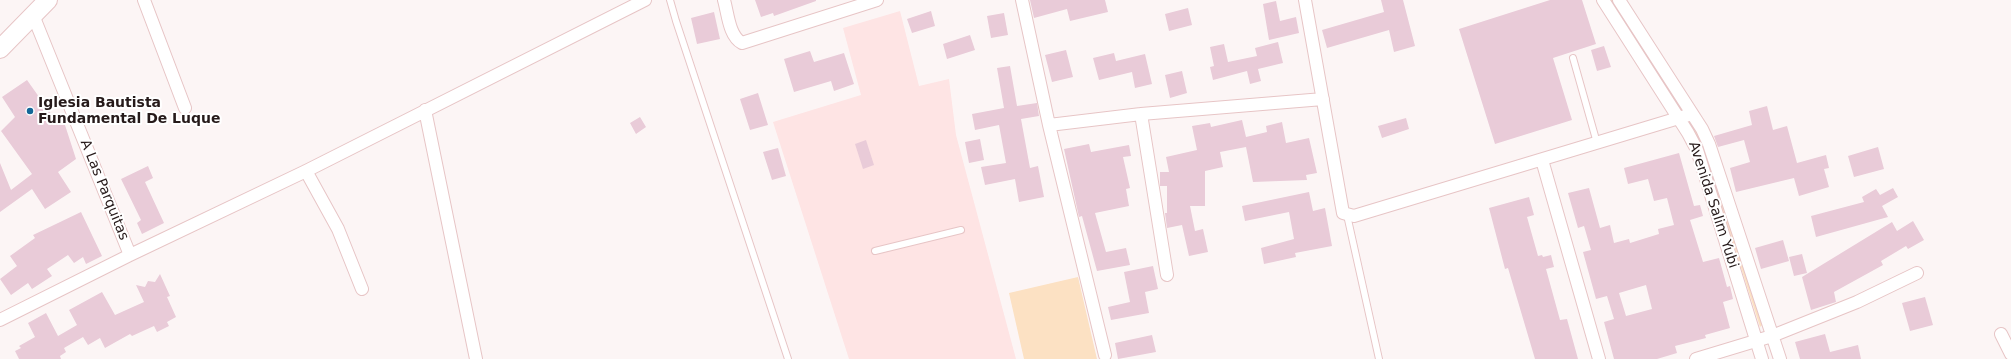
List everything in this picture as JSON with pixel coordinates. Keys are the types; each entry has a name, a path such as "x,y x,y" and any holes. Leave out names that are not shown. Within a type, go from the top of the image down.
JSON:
{"main road":[{"path":"0,49 48,0"}],"street":[{"path":"144,0 185,108"},
{"path":"0,320 130,255 306,171 645,0"},
{"path":"724,0 733,34 736,40 742,44 877,0"},
{"path":"1022,0 1049,125 1105,355"},
{"path":"1305,0 1343,213 1347,215 1354,216 1692,114"},
{"name":"Avenida Salim Yubi","path":"1603,0 1679,118 1697,150 1762,359"},
{"name":"Avenida Salim Yubi","path":"1619,0 1692,114 1709,144 1780,359"},
{"name":"A Las Parquitas","path":"33,15 130,255"},
{"path":"1049,125 1141,114 1323,99"},
{"path":"425,110 476,359"},
{"path":"1141,114 1167,275"},
{"path":"1542,160 1599,359"},
{"path":"306,171 338,229 362,289"},
{"path":"1696,359 1772,336 1857,302 1916,273"},
{"path":"2001,334 2011,354"}],"lane":[{"path":"670,0 788,359"},
{"path":"1573,58 1597,143"},
{"path":"1347,215 1379,359"},
{"path":"875,251 961,230"}],"shaded area":[{"path":"1610,0 1614,0 1674,97 1672,96"},
{"path":"900,11 919,86 949,79 956,135 1016,359 849,359 773,122 861,95 843,28"},
{"path":"1692,128 1695,128 1707,151 1762,325 1760,327 1704,152"},
{"path":"1078,277 1097,359 1024,359 1009,293"}],"building":[{"path":"755,0 816,1 774,16 773,13 761,17"},
{"path":"1030,0 1105,0 1108,12 1070,21 1067,9 1034,18"},
{"path":"1381,0 1403,0 1415,46 1394,52 1389,30 1327,48 1322,30 1384,12"},
{"path":"1550,0 1582,0 1596,44 1553,58 1572,120 1495,144 1459,29"},
{"path":"1276,1 1280,21 1296,17 1299,33 1269,40 1263,4"},
{"path":"1188,8 1192,25 1169,31 1165,14"},
{"path":"931,11 935,26 912,33 907,19"},
{"path":"714,12 720,39 697,44 691,18"},
{"path":"1004,13 1008,35 991,38 987,16"},
{"path":"970,35 975,50 947,59 943,44"},
{"path":"1278,42 1283,63 1258,69 1261,81 1250,84 1247,71 1213,80 1210,67 1214,66 1210,47 1224,44 1228,62 1257,56 1255,48"},
{"path":"1604,46 1611,67 1597,71 1591,50"},
{"path":"1066,50 1073,77 1052,82 1045,55"},
{"path":"810,51 814,62 844,53 854,84 834,91 831,81 794,92 784,59"},
{"path":"1114,53 1116,61 1145,54 1152,84 1135,88 1132,72 1099,80 1093,58"},
{"path":"1010,66 1017,106 1037,103 1039,116 1021,119 1030,168 1038,166 1044,197 1019,202 1015,179 985,185 981,167 1006,163 999,125 975,130 972,114 1004,108 997,68"},
{"path":"1182,71 1187,93 1170,98 1165,75"},
{"path":"27,80 59,125 64,122 76,159 58,172 71,192 45,209 32,189 0,212 0,163 11,190 32,174 1,131 15,117 2,97"},
{"path":"758,93 768,125 750,130 740,99"},
{"path":"1767,106 1773,130 1787,126 1797,163 1826,155 1829,168 1824,169 1829,187 1799,196 1794,178 1736,192 1730,168 1750,162 1744,140 1718,147 1714,136 1752,125 1749,111"},
{"path":"640,117 646,127 636,134 630,123"},
{"path":"1406,118 1409,129 1382,138 1378,126"},
{"path":"1242,120 1246,137 1267,132 1266,126 1282,122 1286,143 1309,138 1317,173 1306,175 1307,180 1253,182 1246,147 1220,152 1223,167 1205,171 1205,206 1190,206 1195,231 1203,229 1208,252 1189,256 1182,225 1167,228 1165,213 1167,213 1167,186 1160,186 1160,172 1169,172 1166,157 1197,150 1192,126 1210,123 1211,127"},
{"path":"980,139 984,160 969,163 965,142"},
{"path":"866,140 874,165 863,169 855,144"},
{"path":"1089,144 1091,152 1129,145 1131,156 1123,157 1130,188 1126,189 1129,206 1095,213 1106,252 1126,248 1130,265 1097,271 1082,216 1079,217 1064,149"},
{"path":"1878,147 1884,169 1854,177 1848,156"},
{"path":"778,148 786,176 772,180 763,152"},
{"path":"1679,153 1694,206 1700,205 1703,216 1690,220 1703,262 1719,258 1727,287 1730,286 1733,299 1723,302 1730,328 1705,335 1706,338 1675,346 1677,353 1657,359 1614,359 1604,322 1614,319 1607,296 1596,299 1583,252 1591,250 1584,226 1578,228 1568,193 1589,188 1600,228 1610,225 1614,243 1629,239 1630,243 1659,234 1658,229 1674,225 1667,198 1654,201 1648,179 1628,184 1624,168","holes":["1646,285 1652,309 1626,316 1619,293"]},
{"path":"148,166 153,178 145,182 164,223 142,234 137,223 141,220 121,179"},
{"path":"1893,188 1898,197 1882,206 1888,217 1816,237 1811,216 1864,202 1862,197 1876,189 1880,195"},
{"path":"1309,192 1313,211 1325,208 1332,246 1295,253 1296,257 1264,264 1261,248 1294,239 1289,212 1245,221 1242,206"},
{"path":"1529,197 1534,215 1527,217 1538,256 1542,255 1543,257 1551,255 1554,267 1546,269 1560,320 1567,319 1578,359 1535,359 1508,268 1505,269 1489,208"},
{"path":"81,212 102,256 86,264 83,257 74,263 68,255 47,269 52,276 32,289 28,283 11,295 0,279 17,266 10,256 35,238 33,235"},
{"path":"1913,221 1924,240 1908,249 1906,246 1881,261 1883,265 1834,292 1836,302 1811,310 1802,277 1892,222 1897,231"},
{"path":"1783,240 1789,261 1761,269 1755,248"},
{"path":"1802,254 1807,273 1794,276 1789,257"},
{"path":"1153,266 1158,289 1145,292 1149,313 1111,320 1108,307 1130,302 1124,272"},
{"path":"160,274 170,296 167,297 176,317 167,322 169,326 157,332 154,326 132,336 130,334 105,348 100,338 88,345 83,337 64,348 66,352 60,356 61,359 19,359 15,351 21,348 19,346 35,337 28,323 46,313 58,336 77,325 69,310 102,292 115,315 144,302 136,285 145,287 148,281 155,282"},
{"path":"1925,297 1933,325 1910,331 1902,303"},
{"path":"1825,334 1830,352 1858,345 1861,359 1800,359 1795,342"},
{"path":"1152,335 1156,352 1118,359 1115,343"}],"place":[{"name":"Iglesia Bautista Fundamental De Luque","path":"30,111"}]}
